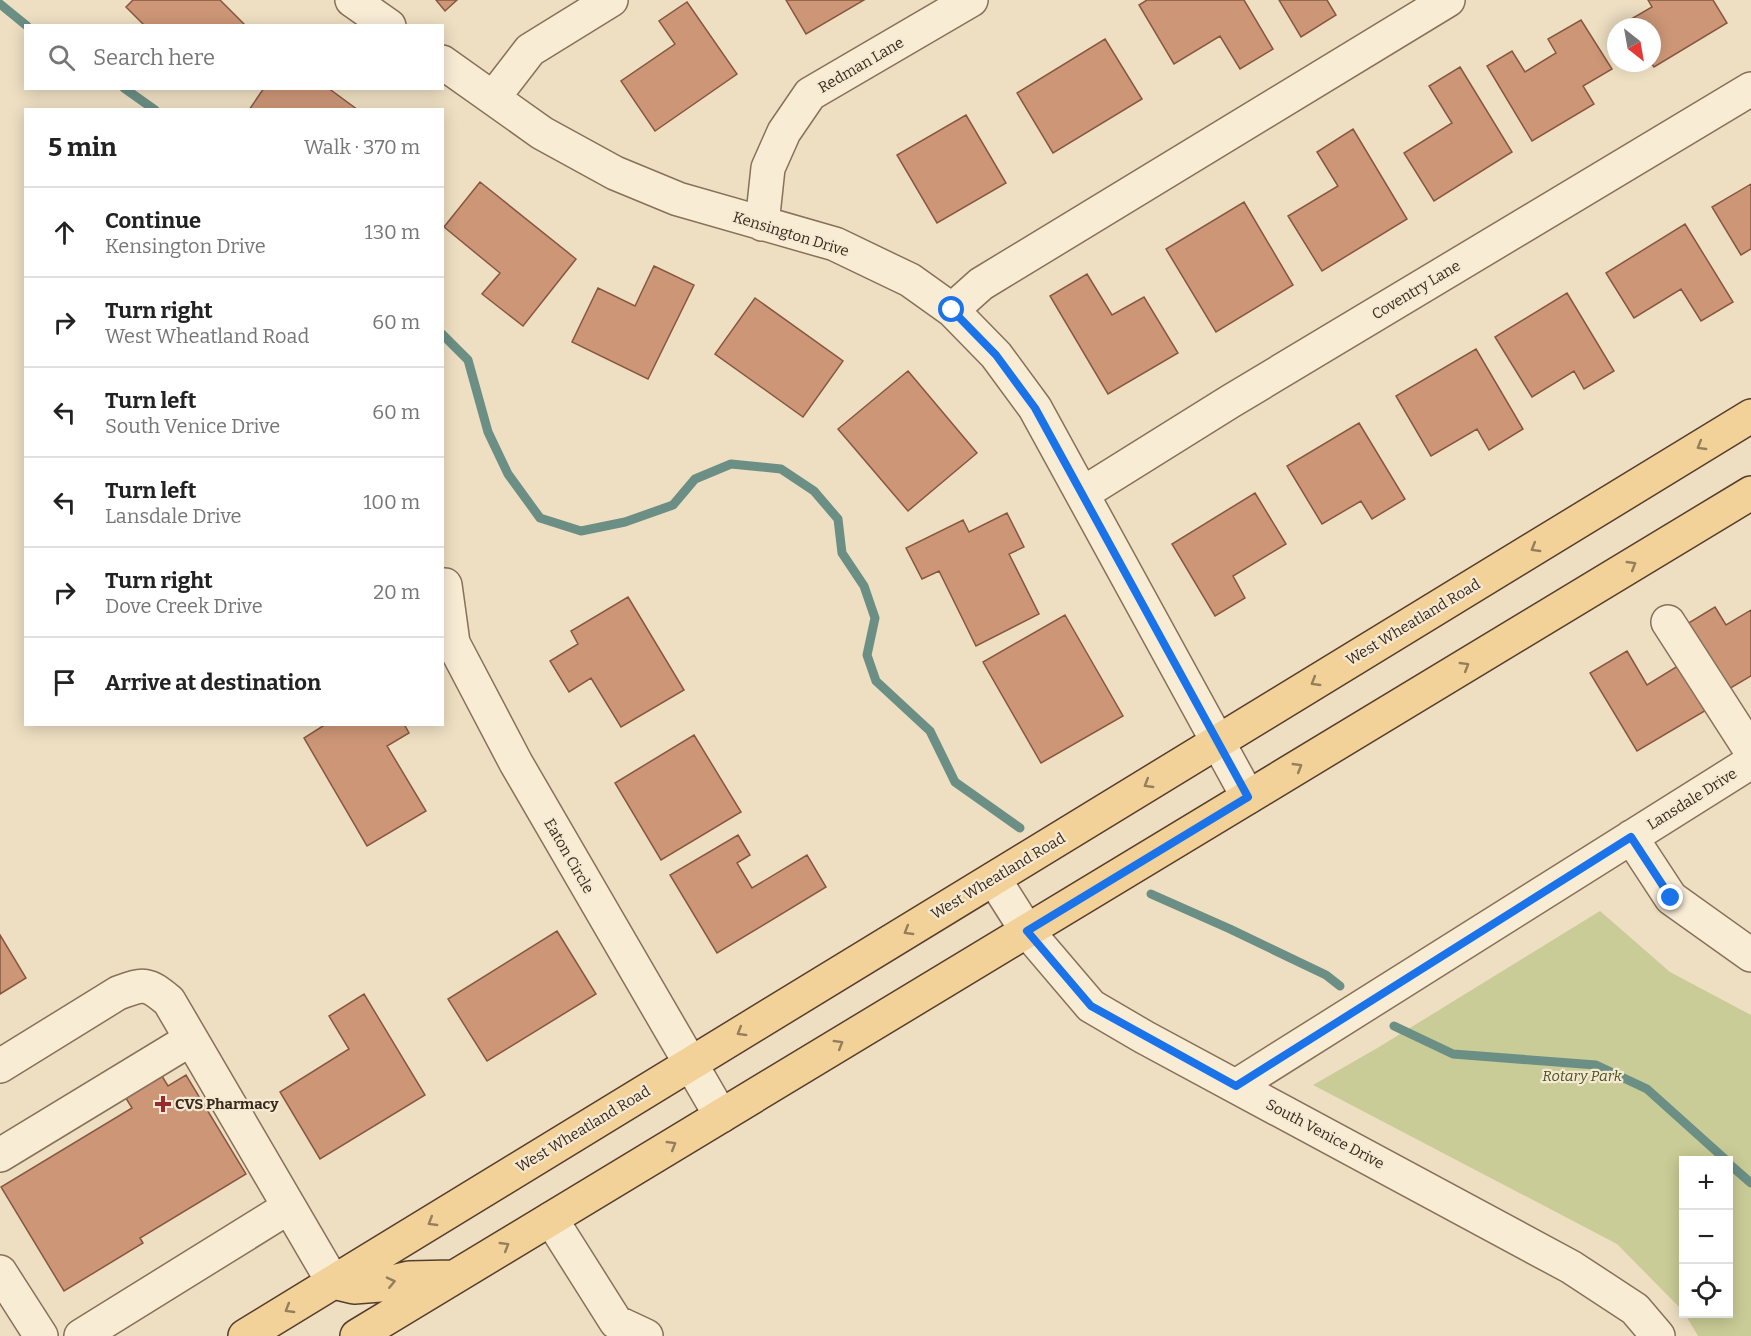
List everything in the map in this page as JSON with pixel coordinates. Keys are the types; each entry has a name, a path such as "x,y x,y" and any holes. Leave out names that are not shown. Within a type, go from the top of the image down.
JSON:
{"main road":[{"name":"West Wheatland Road","path":"245,1336 1751,416"},
{"path":"357,1336 1751,493"},
{"path":"333,1282 354,1287 380,1285 409,1278 455,1277"}],"street":[{"path":"352,0 386,24"},
{"path":"493,98 530,50 611,0"},
{"name":"Redman Lane","path":"762,224 768,168 784,132 810,94 971,0"},
{"path":"952,310 981,284 1448,0"},
{"name":"Kensington Drive","path":"444,64 542,133 615,173 678,199 835,244 910,280 952,310 996,355 1035,408 1248,797"},
{"name":"Coventry Lane","path":"1082,494 1231,401 1751,88"},
{"name":"Eaton Circle","path":"445,585 453,644 516,763 721,1116"},
{"path":"1668,622 1751,751"},
{"name":"Lansdale Drive","path":"1236,1086 1751,762"},
{"path":"1631,837 1671,898 1751,955"},
{"name":"South Venice Drive","path":"994,879 1027,931 1091,1006 1571,1267 1635,1309 1658,1336"},
{"path":"0,1066 118,993 139,986 153,988 169,1001 333,1282"},
{"path":"0,1155 191,1039"},
{"path":"81,1336 289,1207"},
{"path":"551,1219 606,1329 646,1336"},
{"path":"0,1272 42,1336"}],"green space":[{"name":"Rotary Park","path":"1600,911 1670,972 1751,1015 1751,1336 1698,1336 1687,1318 1733,1318 1733,1156 1679,1156 1679,1307 1617,1244 1313,1085"}],"building":[{"path":"133,0 220,0 244,24 143,24 126,7"},
{"path":"436,0 457,0 445,11"},
{"path":"786,0 864,0 806,34"},
{"path":"1147,0 1244,0 1273,49 1240,69 1220,36 1174,64 1139,5"},
{"path":"1279,0 1327,0 1336,15 1301,37"},
{"path":"1648,0 1713,0 1727,23 1661,63 1661,18 1633,18 1652,7"},
{"path":"687,2 737,74 655,131 621,81 675,44 659,21"},
{"path":"1581,20 1607,61 1607,72 1583,86 1594,104 1532,141 1487,66 1512,51 1525,72 1556,53 1548,39"},
{"path":"1105,39 1142,99 1053,153 1017,93"},
{"path":"1460,67 1512,152 1434,201 1404,153 1452,123 1429,86"},
{"path":"263,90 331,90 355,108 250,108"},
{"path":"966,115 1006,183 937,223 897,155"},
{"path":"1353,129 1407,219 1322,271 1288,216 1338,186 1317,152"},
{"path":"480,182 576,259 523,326 482,294 500,273 444,227"},
{"path":"1751,184 1751,249 1741,255 1712,207"},
{"path":"1244,202 1293,285 1216,332 1166,249"},
{"path":"1685,224 1733,302 1701,321 1681,289 1634,318 1606,273"},
{"path":"654,266 694,285 648,379 572,342 598,288 635,306"},
{"path":"1087,274 1112,315 1144,297 1178,353 1108,394 1050,296"},
{"path":"1567,293 1614,371 1584,389 1574,371 1532,397 1495,337"},
{"path":"755,298 843,361 803,417 715,354"},
{"path":"1476,349 1523,429 1489,450 1477,429 1431,456 1396,396"},
{"path":"908,371 977,453 908,511 838,429"},
{"path":"1359,423 1405,499 1372,519 1361,501 1322,524 1287,466"},
{"path":"1255,493 1286,544 1233,576 1245,598 1215,616 1172,544"},
{"path":"1007,513 1024,547 1009,554 1039,614 976,646 939,571 922,579 906,548 963,520 969,532"},
{"path":"628,597 684,690 621,727 591,678 569,692 550,661 578,644 571,631"},
{"path":"1715,607 1726,625 1751,610 1751,676 1722,693 1682,627"},
{"path":"1065,615 1123,716 1041,763 983,662"},
{"path":"1627,651 1647,685 1681,664 1708,709 1637,751 1590,673"},
{"path":"323,726 405,726 409,733 387,746 426,811 367,846 304,738"},
{"path":"694,735 741,812 661,860 615,783"},
{"path":"738,835 750,855 737,863 752,888 807,855 826,887 717,953 670,875"},
{"path":"557,931 596,994 487,1061 448,999"},
{"path":"0,935 26,978 0,994"},
{"path":"364,994 425,1095 320,1159 280,1092 349,1049 329,1016"},
{"name":"CVS Pharmacy","path":"157,1068 168,1086 186,1075 246,1174 140,1238 143,1243 64,1291 1,1187 132,1108 121,1090"}],"waterway":[{"path":"0,4 25,24"},
{"path":"127,90 152,108"},
{"path":"444,336 468,360 488,432 508,474 540,518 581,531 625,522 673,505 695,479 731,464 781,469 814,491 838,519 842,553 864,586 875,618 867,655 876,681 930,731 955,782 1020,828"},
{"path":"1151,894 1326,975 1340,986"},
{"path":"1394,1026 1453,1054 1596,1065 1647,1089 1722,1156"},
{"path":"1733,1167 1751,1183"}],"place":[{"name":"CVS Pharmacy","path":"163,1104"}],"route":[{"path":"952,310 996,355 1035,408 1248,797 1027,931 1091,1006 1236,1086 1631,837 1671,898"}]}
